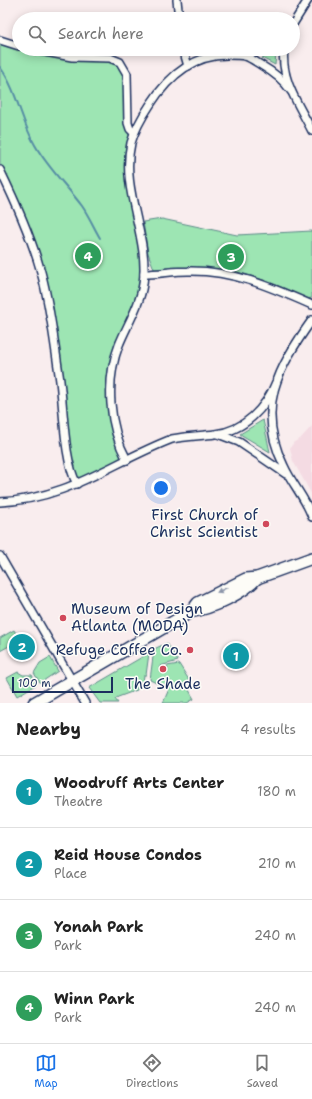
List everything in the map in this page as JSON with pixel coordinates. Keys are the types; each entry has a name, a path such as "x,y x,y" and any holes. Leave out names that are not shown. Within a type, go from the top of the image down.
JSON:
{"main road":[{"path":"34,703 192,611 202,610 250,587 258,578 312,558"}],"street":[{"path":"177,0 178,12"},
{"path":"300,13 308,0"},
{"path":"0,40 12,44"},
{"path":"67,56 110,58 120,62 127,74 128,123 134,133"},
{"path":"185,56 188,66"},
{"path":"127,460 119,445 115,430 112,376 118,346 140,297 144,274 130,178 130,153 134,133 140,120 160,89 173,76 188,66 211,56 245,56 279,77 291,91"},
{"path":"284,56 284,68 291,91 312,131"},
{"path":"0,170 25,224 41,273 48,303 62,390 70,468 77,484"},
{"path":"144,274 187,271 237,276 264,284 312,305"},
{"path":"0,502 32,499 55,493 172,439 190,435 217,434 236,428 256,414 267,401 289,353 312,320"},
{"path":"276,382 272,408 272,427 276,448 289,476 312,517"},
{"path":"217,434 239,442 289,476"},
{"path":"0,556 85,703"}],"shaded area":[{"path":"312,426 312,495 293,461 290,448 294,442 300,439"}],"green space":[{"path":"0,43 12,46 12,56 72,56 97,58 120,66 128,86 132,185 144,276 113,373 116,419 125,464 79,483 72,468 45,283 0,167"},
{"path":"266,56 276,56 275,65 262,58"},
{"path":"162,219 237,235 312,231 312,298 306,299 267,282 232,272 196,268 154,269 148,253 143,222"},
{"path":"263,420 270,452 240,434"},
{"path":"14,630 20,640 0,651 0,638"},
{"path":"167,643 178,661 160,666 160,670 164,672 167,670 167,666 179,664 189,680 185,683 194,699 187,703 163,703 169,689 150,680 154,649"},
{"path":"149,653 146,675 144,675 143,682 137,682 137,690 115,699 118,703 100,703 89,688"},
{"path":"50,657 58,671 40,683 34,673 40,663"},
{"path":"18,672 23,675 32,675 37,684 17,696 7,678"}],"waterway":[{"path":"0,67 11,86 30,136 35,145 82,206 100,238"}],"place":[{"name":"Winn Park","path":"88,256"},
{"name":"Yonah Park","path":"231,257"},
{"name":"First Church of Christ Scientist","path":"266,524"},
{"name":"Museum of Design Atlanta (MODA)","path":"63,618"},
{"name":"Reid House Condos","path":"22,647"},
{"name":"Refuge Coffee Co.","path":"190,650"},
{"name":"Woodruff Arts Center","path":"236,656"},
{"name":"The Shade","path":"163,669"}]}
